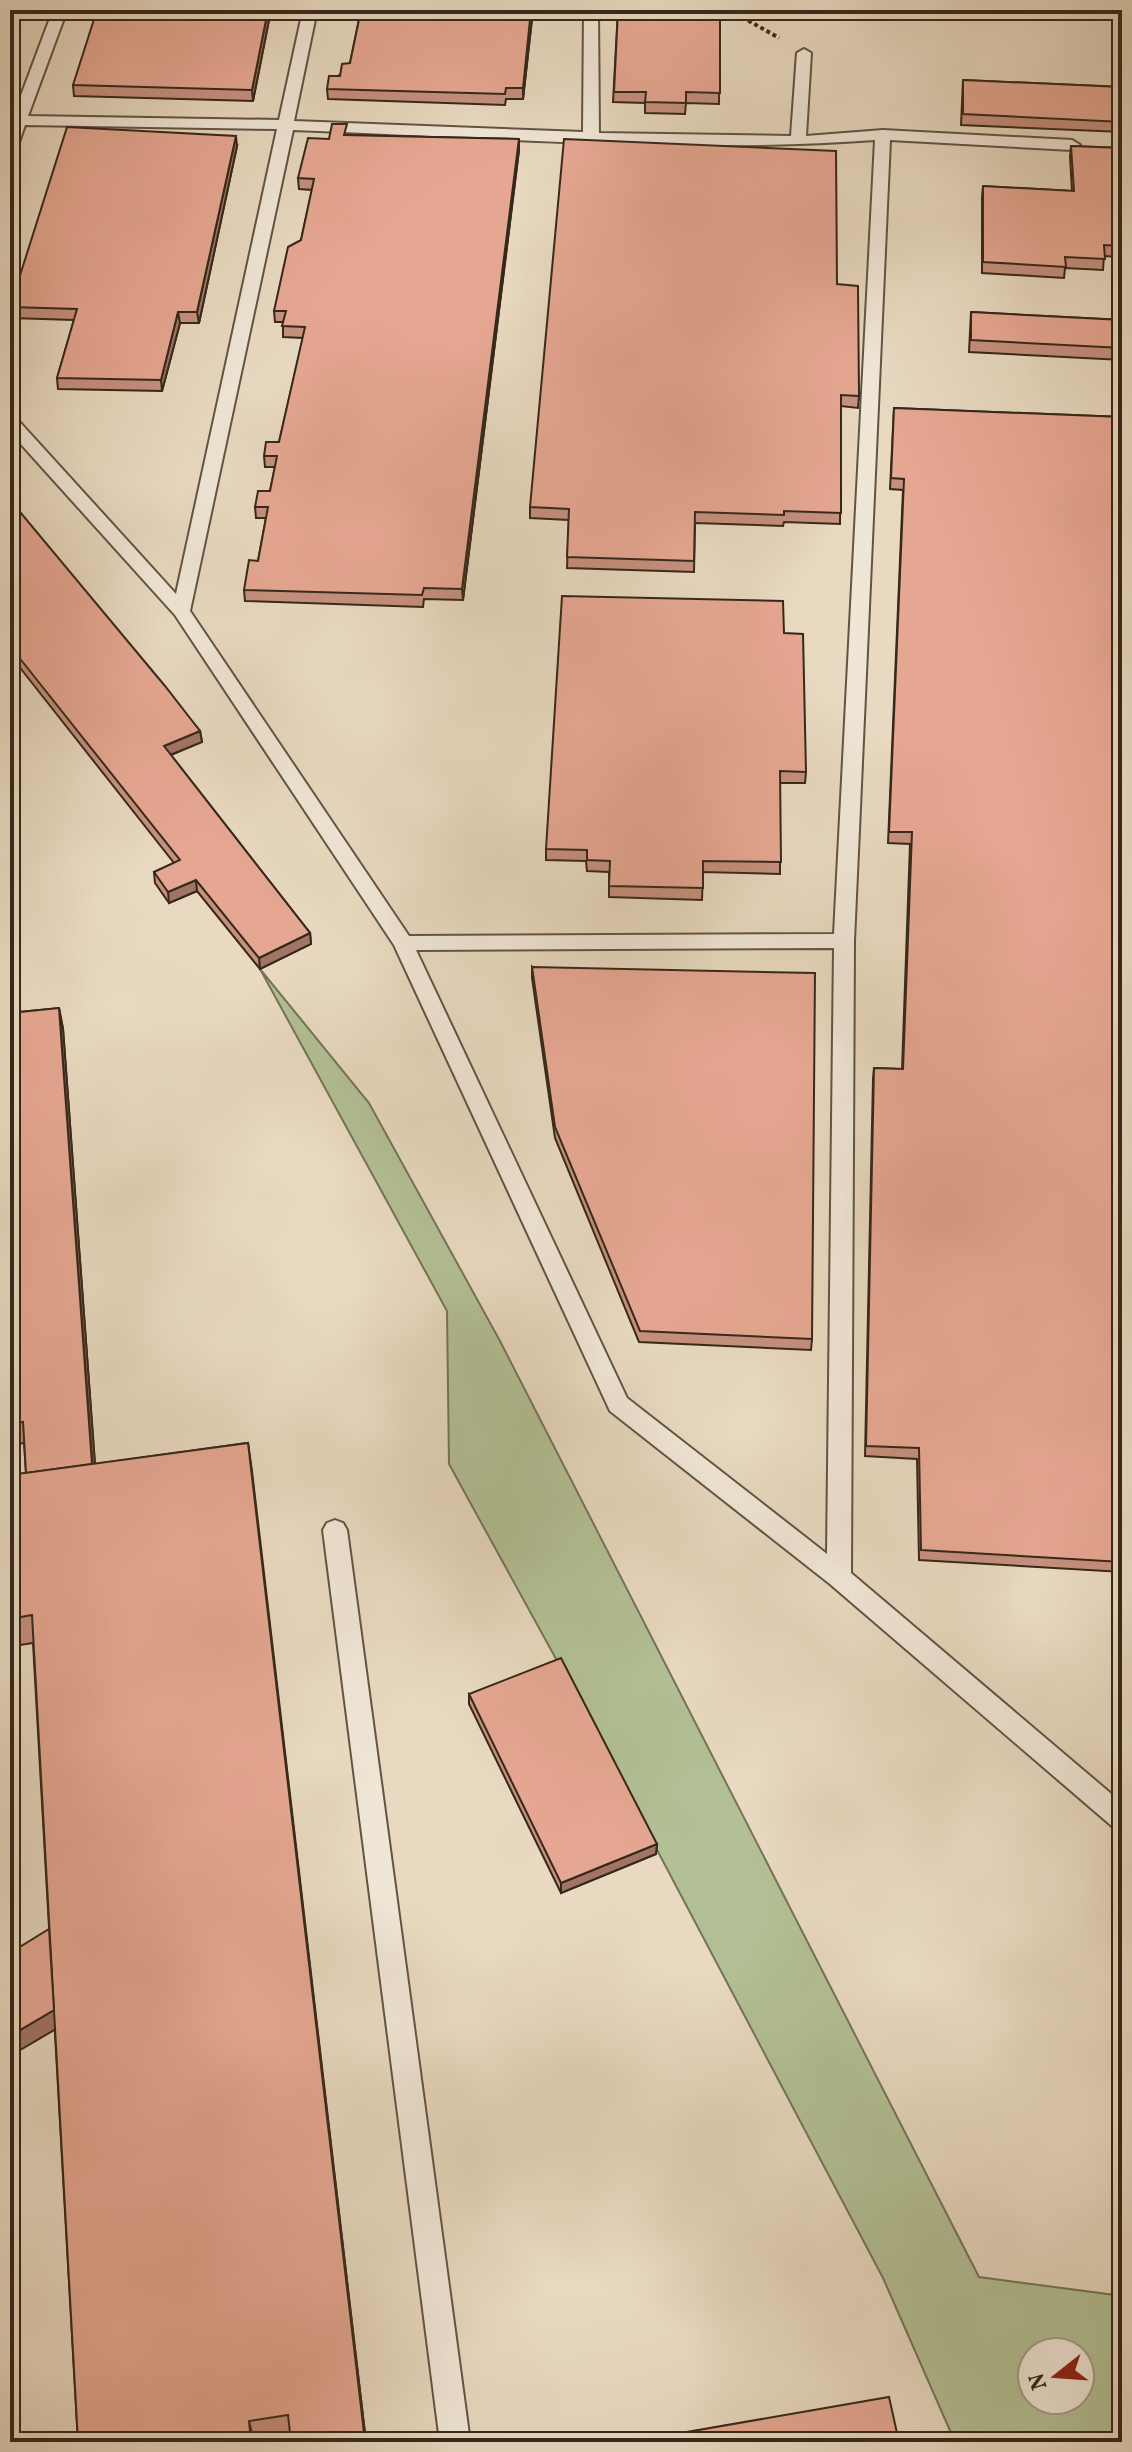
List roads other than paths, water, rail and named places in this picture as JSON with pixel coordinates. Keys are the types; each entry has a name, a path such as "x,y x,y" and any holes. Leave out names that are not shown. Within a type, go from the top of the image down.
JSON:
{"lane":[{"path":"10,145 60,10"},
{"path":"181,611 310,10"},
{"path":"591,10 591,137"},
{"path":"798,141 804,53"},
{"path":"20,120 798,141 883,135 1072,145"},
{"path":"839,1577 844,941 883,135"},
{"path":"10,422 181,611 403,943 618,1404 839,1577 1122,1819"},
{"path":"403,943 844,941"},
{"path":"335,1530 455,2442"}]}
